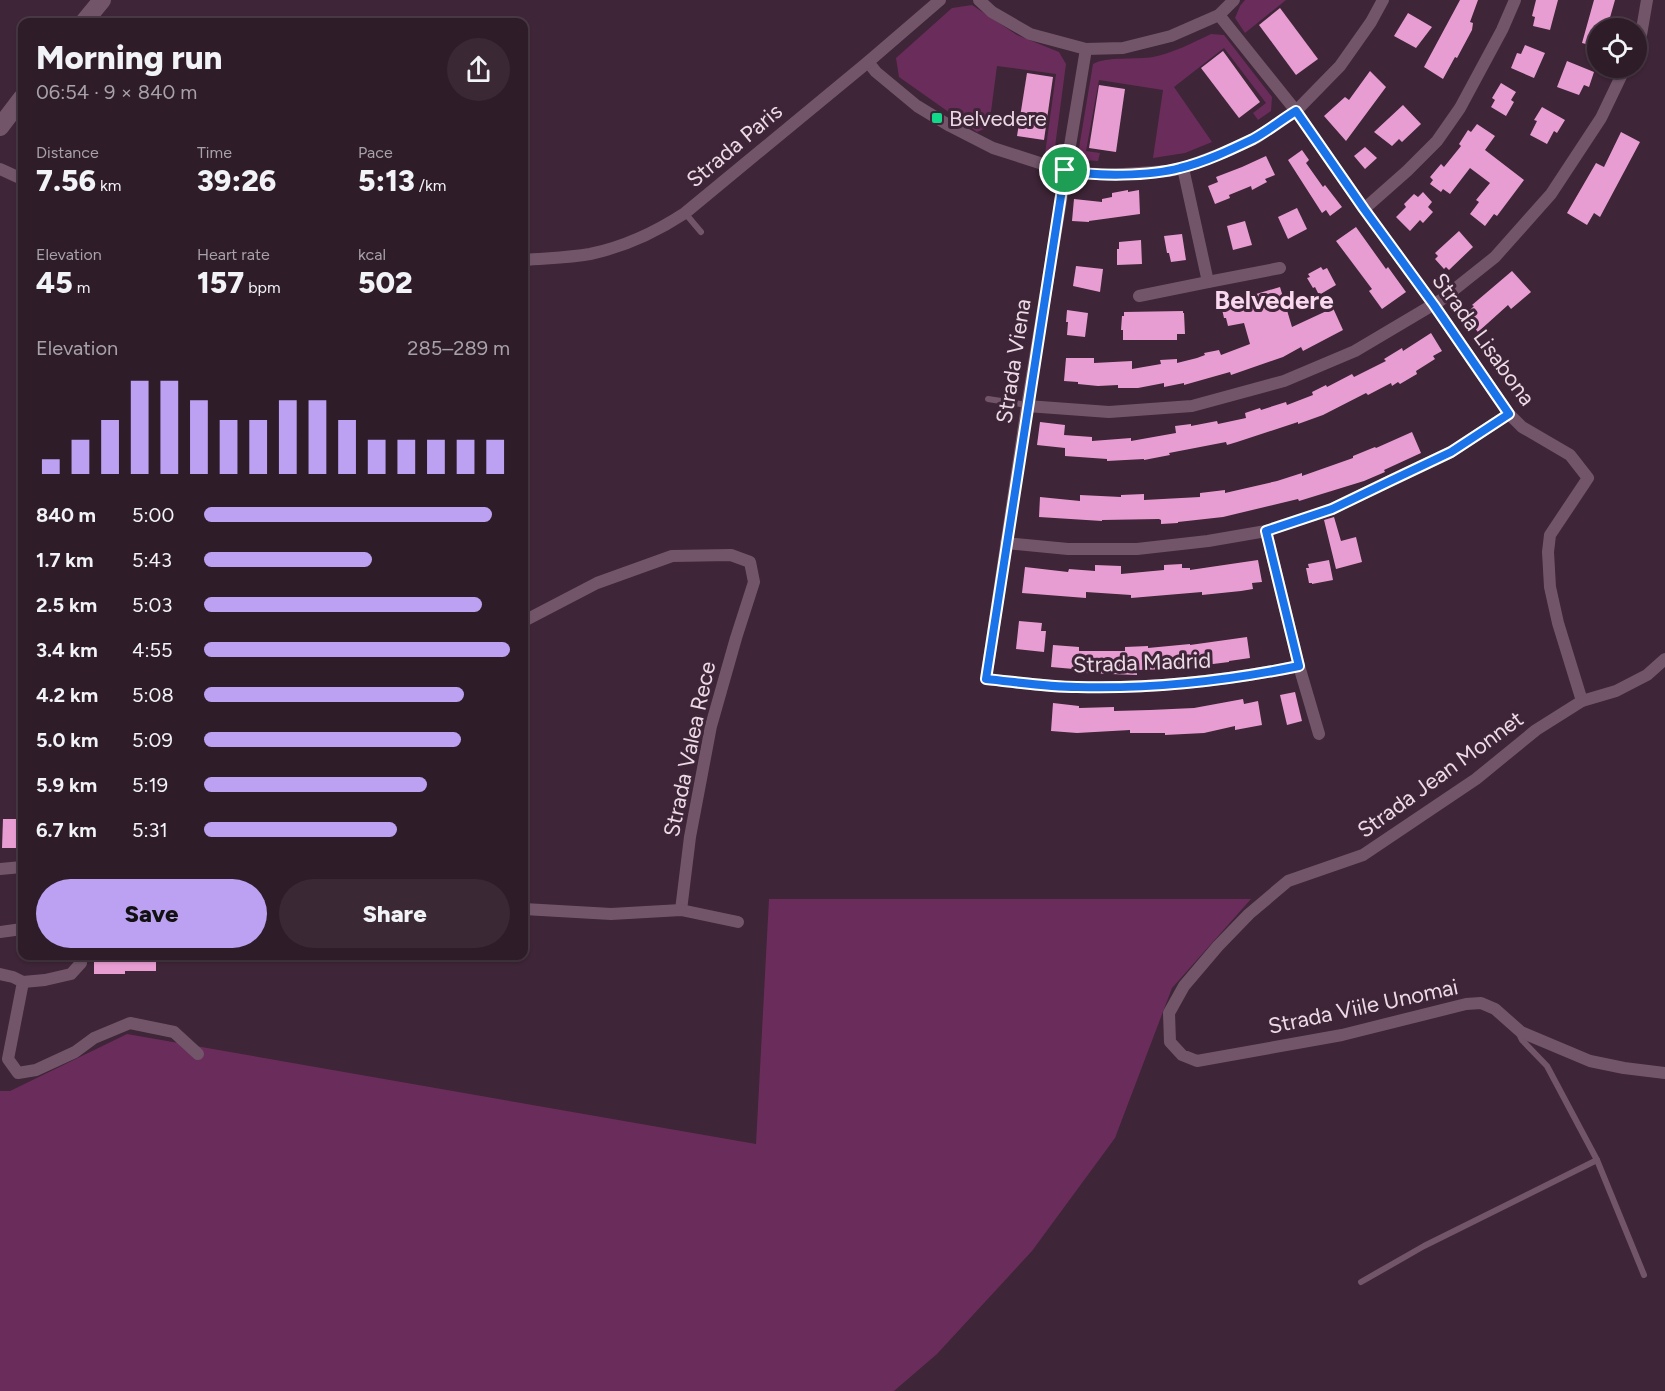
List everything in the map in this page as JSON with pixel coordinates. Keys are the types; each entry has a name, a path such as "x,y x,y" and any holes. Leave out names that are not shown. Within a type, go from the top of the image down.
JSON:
{"main road":[{"path":"87,18 102,0"},
{"path":"0,127 18,103"}],"street":[{"name":"Strada Paris","path":"528,260 590,254 640,238 665,227 868,62 940,0"},
{"path":"979,0 992,12 1030,34 1086,49 1123,48 1171,36 1219,15 1234,0"},
{"path":"868,62 876,72 917,106 993,148 1052,167 1085,173 1108,175 1168,171 1183,168 1256,138 1296,111 1340,66 1371,22 1383,0"},
{"path":"1364,209 1437,141 1460,108 1502,30 1515,0"},
{"path":"1644,18 1647,0"},
{"name":"Strada Lisabona","path":"1219,15 1296,111 1509,414 1522,427 1570,455 1588,478 1550,535 1548,552 1552,596 1558,623 1582,701"},
{"name":"Strada Viena","path":"986,679 1086,49"},
{"path":"1028,405 1109,412 1192,406 1284,381 1355,351 1434,305 1495,257 1551,194 1600,118 1620,78"},
{"path":"0,168 18,176"},
{"path":"1183,168 1208,282"},
{"path":"1139,296 1280,268"},
{"path":"1006,543 1068,549 1137,549 1208,541 1266,531 1332,509 1451,452 1509,414"},
{"path":"1266,531 1299,666 1319,734"},
{"name":"Strada Valea Rece","path":"528,619 597,583 672,556 731,555 750,562 754,582 711,726 690,837 681,910"},
{"name":"Strada Jean Monnet","path":"1170,1042 1169,1013 1184,986 1249,914 1288,881 1363,855 1476,778 1536,730 1582,701 1616,691 1647,675 1665,659"},
{"name":"Strada Madrid","path":"986,679 1076,687 1165,686 1231,679 1299,666"},
{"path":"0,869 18,867"},
{"path":"528,909 612,914 681,910 738,922"},
{"path":"0,932 18,930"},
{"path":"0,974 23,982 45,980 71,974 81,960"},
{"path":"23,982 8,1059 18,1073 36,1070 75,1052 94,1038 130,1023 174,1032 198,1054"},
{"name":"Strada Viile Unomai","path":"1170,1042 1182,1055 1197,1061 1342,1035 1466,1004 1481,1003 1495,1009 1521,1032 1590,1061 1665,1073"}],"lane":[{"path":"685,213 701,232"},
{"path":"988,399 1028,405"},
{"path":"1521,1032 1522,1040 1547,1066 1597,1161 1644,1275"},
{"path":"1361,1282 1424,1246 1597,1161"}],"shaded area":[{"path":"1245,0 1286,0 1245,33 1235,18"},
{"path":"972,5 1017,35 1059,52 1066,64 1055,147 1045,154 1056,74 997,66 989,127 977,132 899,77 896,58 952,8"},
{"path":"1211,34 1224,35 1272,97 1271,111 1258,120 1253,113 1266,103 1224,48 1174,87 1212,142 1185,153 1153,158 1163,90 1099,80 1086,151 1100,153 1098,161 1085,160 1078,154 1093,64 1105,60 1160,55"},
{"path":"769,899 1251,899 1172,988 1115,1138 1032,1251 937,1354 894,1391 0,1391 0,1091 10,1091 127,1034 756,1144"}],"building":[{"path":"1460,0 1478,0 1470,22 1473,23 1472,30 1443,79 1424,67"},
{"path":"1536,0 1558,0 1550,30 1533,26 1535,17 1532,16"},
{"path":"1594,0 1615,0 1610,18 1589,18"},
{"path":"1280,8 1318,59 1296,75 1259,25"},
{"path":"1408,13 1432,27 1416,48 1394,36"},
{"path":"1587,25 1587,44 1582,43"},
{"path":"1525,45 1545,53 1534,78 1511,68 1517,53 1521,54"},
{"path":"1223,51 1260,102 1239,118 1201,68"},
{"path":"1567,61 1587,69 1587,78 1592,78 1589,87 1584,85 1579,95 1557,87"},
{"path":"1370,71 1386,87 1346,141 1324,116 1345,97 1349,100"},
{"path":"1027,73 1053,77 1044,140 1017,136"},
{"path":"1501,83 1516,92 1511,100 1514,102 1506,116 1491,107 1495,100 1492,98"},
{"path":"1099,85 1125,89 1116,152 1089,148"},
{"path":"1403,105 1421,124 1402,142 1399,139 1392,146 1374,132"},
{"path":"1542,107 1565,120 1557,133 1554,131 1547,144 1530,135 1537,121 1534,120"},
{"path":"1477,124 1495,136 1485,150 1524,180 1497,216 1494,214 1485,226 1470,214 1479,202 1476,200 1490,183 1470,168 1450,194 1443,189 1441,192 1430,184 1433,180 1430,177 1441,164 1444,167 1461,146 1459,144 1468,130 1471,132"},
{"path":"1621,132 1640,142 1600,217 1594,213 1587,225 1567,213 1596,163 1604,167"},
{"path":"1365,147 1377,158 1365,169 1354,156"},
{"path":"1302,150 1309,160 1306,163 1323,187 1325,185 1342,207 1330,216 1326,210 1322,213 1288,160"},
{"path":"1266,156 1275,175 1265,179 1267,182 1252,190 1251,186 1215,204 1208,186 1218,182 1216,177"},
{"path":"1128,190 1128,192 1139,190 1140,214 1089,222 1072,221 1074,199 1102,202 1102,199 1112,197 1112,193"},
{"path":"1423,192 1432,202 1428,207 1433,212 1423,223 1420,220 1410,231 1396,217 1414,194 1418,197"},
{"path":"1297,208 1307,229 1288,239 1278,217"},
{"path":"1245,221 1252,245 1233,250 1227,226"},
{"path":"1356,227 1386,269 1388,267 1406,292 1382,309 1369,291 1372,289 1336,241"},
{"path":"1459,231 1473,247 1449,270 1446,267 1444,269 1435,259 1438,256 1435,253"},
{"path":"1182,234 1186,260 1171,262 1164,236"},
{"path":"1141,240 1142,264 1117,265 1119,242"},
{"path":"1076,266 1103,269 1100,292 1073,286"},
{"path":"1321,267 1323,270 1327,268 1336,285 1319,295 1307,278 1310,277 1308,274"},
{"path":"1512,271 1531,292 1511,309 1508,305 1478,332 1466,318 1471,314 1469,311 1474,306 1472,305"},
{"path":"1280,287 1292,327 1333,308 1343,330 1303,351 1301,347 1283,357 1231,375 1230,372 1184,385 1184,383 1164,387 1164,383 1138,388 1118,388 1118,385 1098,386 1064,381 1066,358 1094,358 1094,363 1132,361 1132,369 1161,364 1160,360 1177,359 1177,363 1219,350 1221,355 1250,344 1244,323 1228,326 1221,305 1224,305 1223,301 1236,298 1236,300"},
{"path":"1067,310 1088,313 1085,337 1067,335"},
{"path":"1183,311 1185,334 1177,334 1177,340 1123,340 1123,330 1121,330 1124,312"},
{"path":"1431,333 1442,351 1433,356 1435,359 1416,371 1417,374 1400,384 1398,382 1392,386 1391,383 1323,415 1227,445 1226,442 1144,460 1107,461 1107,459 1065,456 1065,448 1037,445 1040,422 1065,425 1064,435 1092,437 1092,441 1131,438 1131,441 1176,433 1175,426 1191,424 1191,426 1217,421 1218,424 1246,418 1245,413 1286,402 1287,405 1313,395 1312,392 1352,374 1354,377 1386,361 1384,359 1402,348 1403,351"},
{"path":"1412,432 1421,453 1364,481 1299,501 1298,499 1223,517 1178,523 1161,524 1159,519 1102,521 1039,517 1040,497 1080,501 1080,495 1121,497 1121,495 1144,494 1144,500 1200,497 1200,493 1225,490 1225,493 1302,473 1302,476 1353,458 1353,456"},
{"path":"1334,517 1341,541 1356,537 1362,562 1336,569 1324,520"},
{"path":"1258,560 1262,582 1252,583 1253,589 1241,591 1131,598 1131,595 1086,592 1086,598 1022,593 1025,567 1068,572 1069,569 1095,571 1095,565 1121,566 1121,574 1164,570 1164,565 1182,564 1182,568 1190,568 1190,570"},
{"path":"1329,560 1333,580 1309,583 1306,568 1309,568 1308,564"},
{"path":"1019,621 1042,623 1041,631 1046,631 1044,652 1016,649"},
{"path":"1247,637 1250,658 1229,662 1173,669 1137,670 1137,675 1085,673 1085,670 1051,667 1053,645 1079,647 1079,651 1125,651 1125,647 1190,645"},
{"path":"1295,692 1302,721 1287,725 1280,695"},
{"path":"1243,699 1244,704 1258,701 1262,725 1235,730 1235,726 1204,733 1165,735 1165,733 1130,733 1130,730 1077,733 1051,731 1053,703 1079,706 1079,708 1114,707 1114,711 1194,708"},
{"path":"3,819 18,819 18,848 2,848"},
{"path":"94,960 156,960 156,971 94,974"}],"place":[{"name":"Belvedere","path":"937,118"}],"district":[{"name":"Belvedere","path":"1274,300"}],"route":[{"path":"1296,111 1509,414 1451,452 1332,509 1266,531 1299,666 1231,679 1165,686 1076,687 986,679 1065,170 1108,175 1183,168 1256,138 1296,111"}]}
